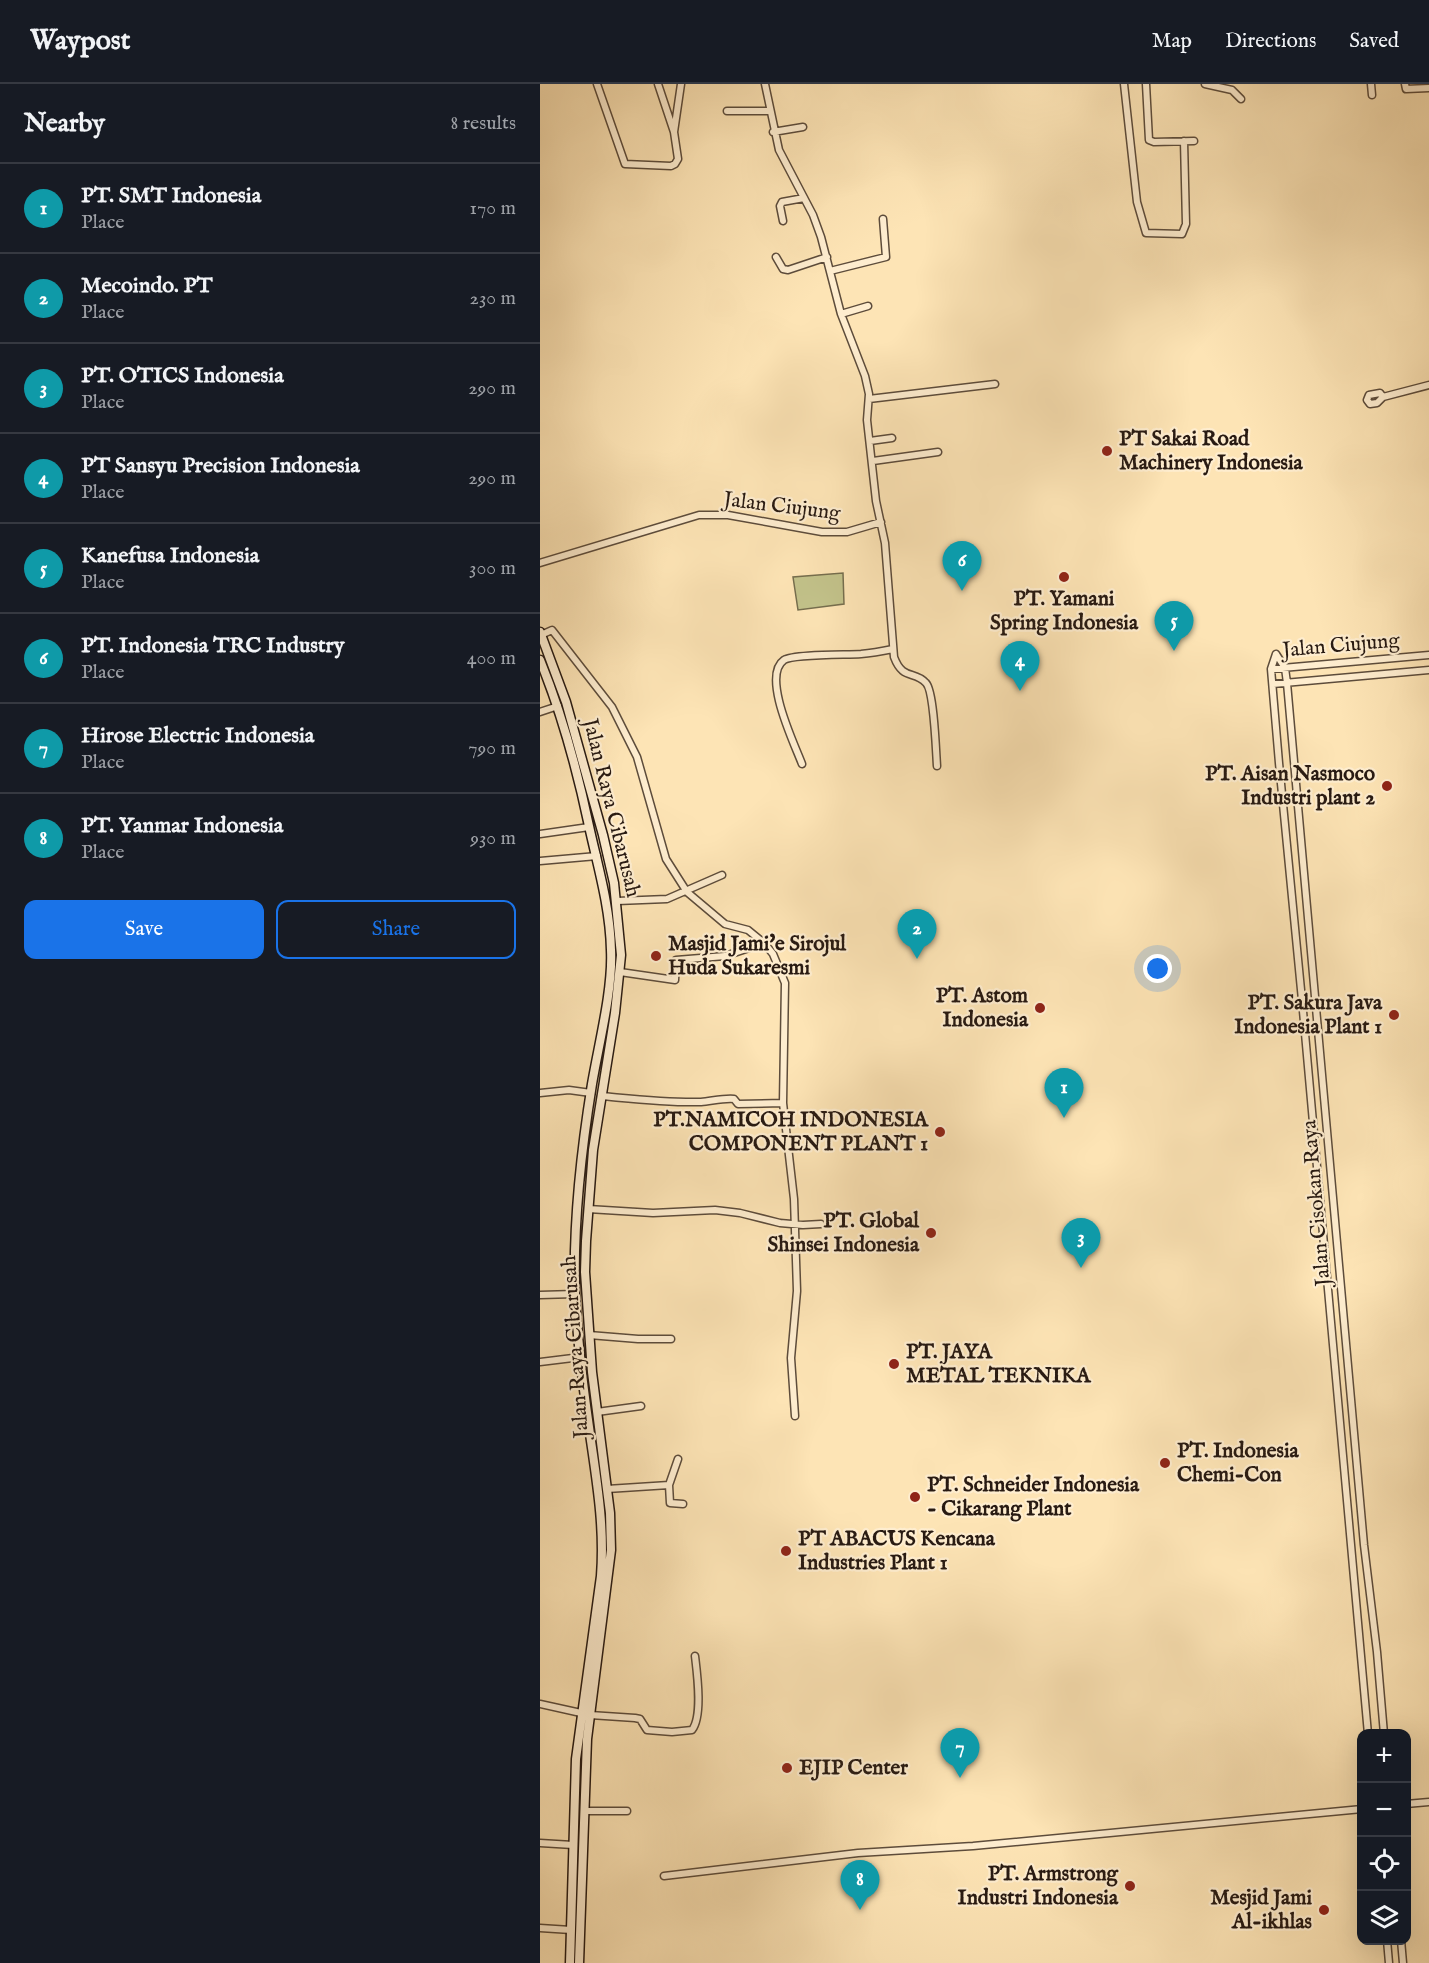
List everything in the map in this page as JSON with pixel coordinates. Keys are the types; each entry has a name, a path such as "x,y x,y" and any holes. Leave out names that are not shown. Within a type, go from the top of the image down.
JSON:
{"street":[{"path":"597,84 625,164 674,166 678,159 674,132 658,84"},
{"path":"674,132 681,84"},
{"path":"765,84 773,132 782,157 804,198 821,237 841,314 866,376 869,399 867,420 877,509 886,554 893,649 896,663 902,671 924,681 927,686 932,703 937,766"},
{"path":"1124,84 1137,202 1146,233 1182,234 1186,224 1184,141"},
{"path":"1146,84 1149,140 1154,142 1194,141"},
{"path":"1204,84 1232,90 1241,99"},
{"path":"1371,84 1372,95"},
{"path":"1405,84 1406,89 1429,88"},
{"path":"727,111 770,111"},
{"path":"773,132 803,128"},
{"path":"783,221 780,206 782,202 804,198"},
{"path":"830,271 886,257 883,219"},
{"path":"776,257 783,269 788,270 827,257"},
{"path":"841,314 868,306"},
{"path":"869,399 995,384"},
{"path":"1383,397 1429,385"},
{"path":"870,441 892,438"},
{"path":"873,461 938,452"},
{"name":"Jalan Ciujung","path":"540,563 699,515 728,515 822,532 847,532 881,522"},
{"path":"541,634 552,630 612,707 637,757 666,859 687,892 725,924 748,930 764,943 773,954 785,983 783,1103 793,1186 797,1291 791,1358 795,1416"},
{"name":"Jalan Raya Cibarusah","path":"541,634 575,730 605,844 617,902 621,957 592,1149 588,1209 585,1272 586,1337 581,1357 599,1491 602,1546 601,1576 576,1758 570,1963"},
{"path":"802,764 784,723 776,678 783,660 893,649"},
{"name":"Jalan Ciujung","path":"1285,668 1276,654 1271,669 1285,668 1429,655"},
{"name":"Jalan Raya Cibarusah","path":"541,663 558,706 590,826 608,914 611,957 579,1182 575,1294 586,1337 611,1523 610,1567 585,1764 579,1963"},
{"name":"Jalan Cisokan Raya","path":"1285,668 1364,1545 1384,1729"},
{"name":"Jalan Cisokan Raya","path":"1271,669 1368,1729"},
{"path":"1273,684 1429,670"},
{"path":"540,712 558,706"},
{"path":"540,834 590,826"},
{"path":"540,861 597,856"},
{"path":"617,902 661,900 687,892 722,875"},
{"path":"608,914 618,912"},
{"path":"620,972 675,980 676,960 725,956 764,943"},
{"path":"611,957 621,957"},
{"path":"540,1093 574,1090 591,1093"},
{"path":"601,1096 700,1102 734,1099 738,1104 764,1105 783,1103"},
{"path":"588,1209 653,1213 730,1211 795,1225 821,1224"},
{"path":"540,1295 575,1294"},
{"path":"586,1337 671,1340"},
{"path":"540,1362 581,1357"},
{"path":"597,1412 641,1406"},
{"path":"678,1459 669,1485 670,1503 683,1504"},
{"path":"607,1489 669,1485"},
{"path":"540,1704 590,1715 640,1719 647,1730 655,1732 692,1730 697,1721 695,1656"},
{"path":"1411,1804 1429,1802"},
{"path":"664,1876 858,1853 973,1846 1357,1809"},
{"path":"584,1811 627,1811"},
{"path":"540,1843 573,1845"},
{"path":"540,1928 571,1930"},
{"path":"1387,1945 1389,1963"},
{"path":"1401,1945 1403,1963"}],"green space":[{"path":"843,573 844,604 798,610 793,577"}],"place":[{"name":"PT Sakai Road Machinery Indonesia","path":"1107,451"},
{"name":"PT. Yamani Spring Indonesia","path":"1064,577"},
{"name":"PT. Indonesia TRC Industry","path":"962,591"},
{"name":"Kanefusa Indonesia","path":"1174,651"},
{"name":"PT Sansyu Precision Indonesia","path":"1020,691"},
{"name":"PT. Aisan Nasmoco Industri plant 2","path":"1387,786"},
{"name":"Masjid Jami'e Sirojul Huda Sukaresmi","path":"656,956"},
{"name":"Mecoindo. PT","path":"917,959"},
{"name":"PT. Astom Indonesia","path":"1040,1008"},
{"name":"PT. Sakura Java Indonesia Plant 1","path":"1394,1015"},
{"name":"PT. SMT Indonesia","path":"1064,1118"},
{"name":"PT.NAMICOH INDONESIA COMPONENT PLANT 1","path":"940,1132"},
{"name":"PT. Global Shinsei Indonesia","path":"931,1233"},
{"name":"PT. OTICS Indonesia","path":"1081,1268"},
{"name":"PT. JAYA METAL TEKNIKA","path":"894,1364"},
{"name":"PT. Indonesia Chemi-Con","path":"1165,1463"},
{"name":"PT. Schneider Indonesia - Cikarang Plant","path":"915,1497"},
{"name":"PT ABACUS Kencana Industries Plant 1","path":"786,1551"},
{"name":"EJIP Center","path":"787,1768"},
{"name":"Hirose Electric Indonesia","path":"960,1778"},
{"name":"PT. Armstrong Industri Indonesia","path":"1130,1886"},
{"name":"PT. Yanmar Indonesia","path":"860,1910"},
{"name":"Mesjid Jami Al-ikhlas","path":"1324,1910"}]}
